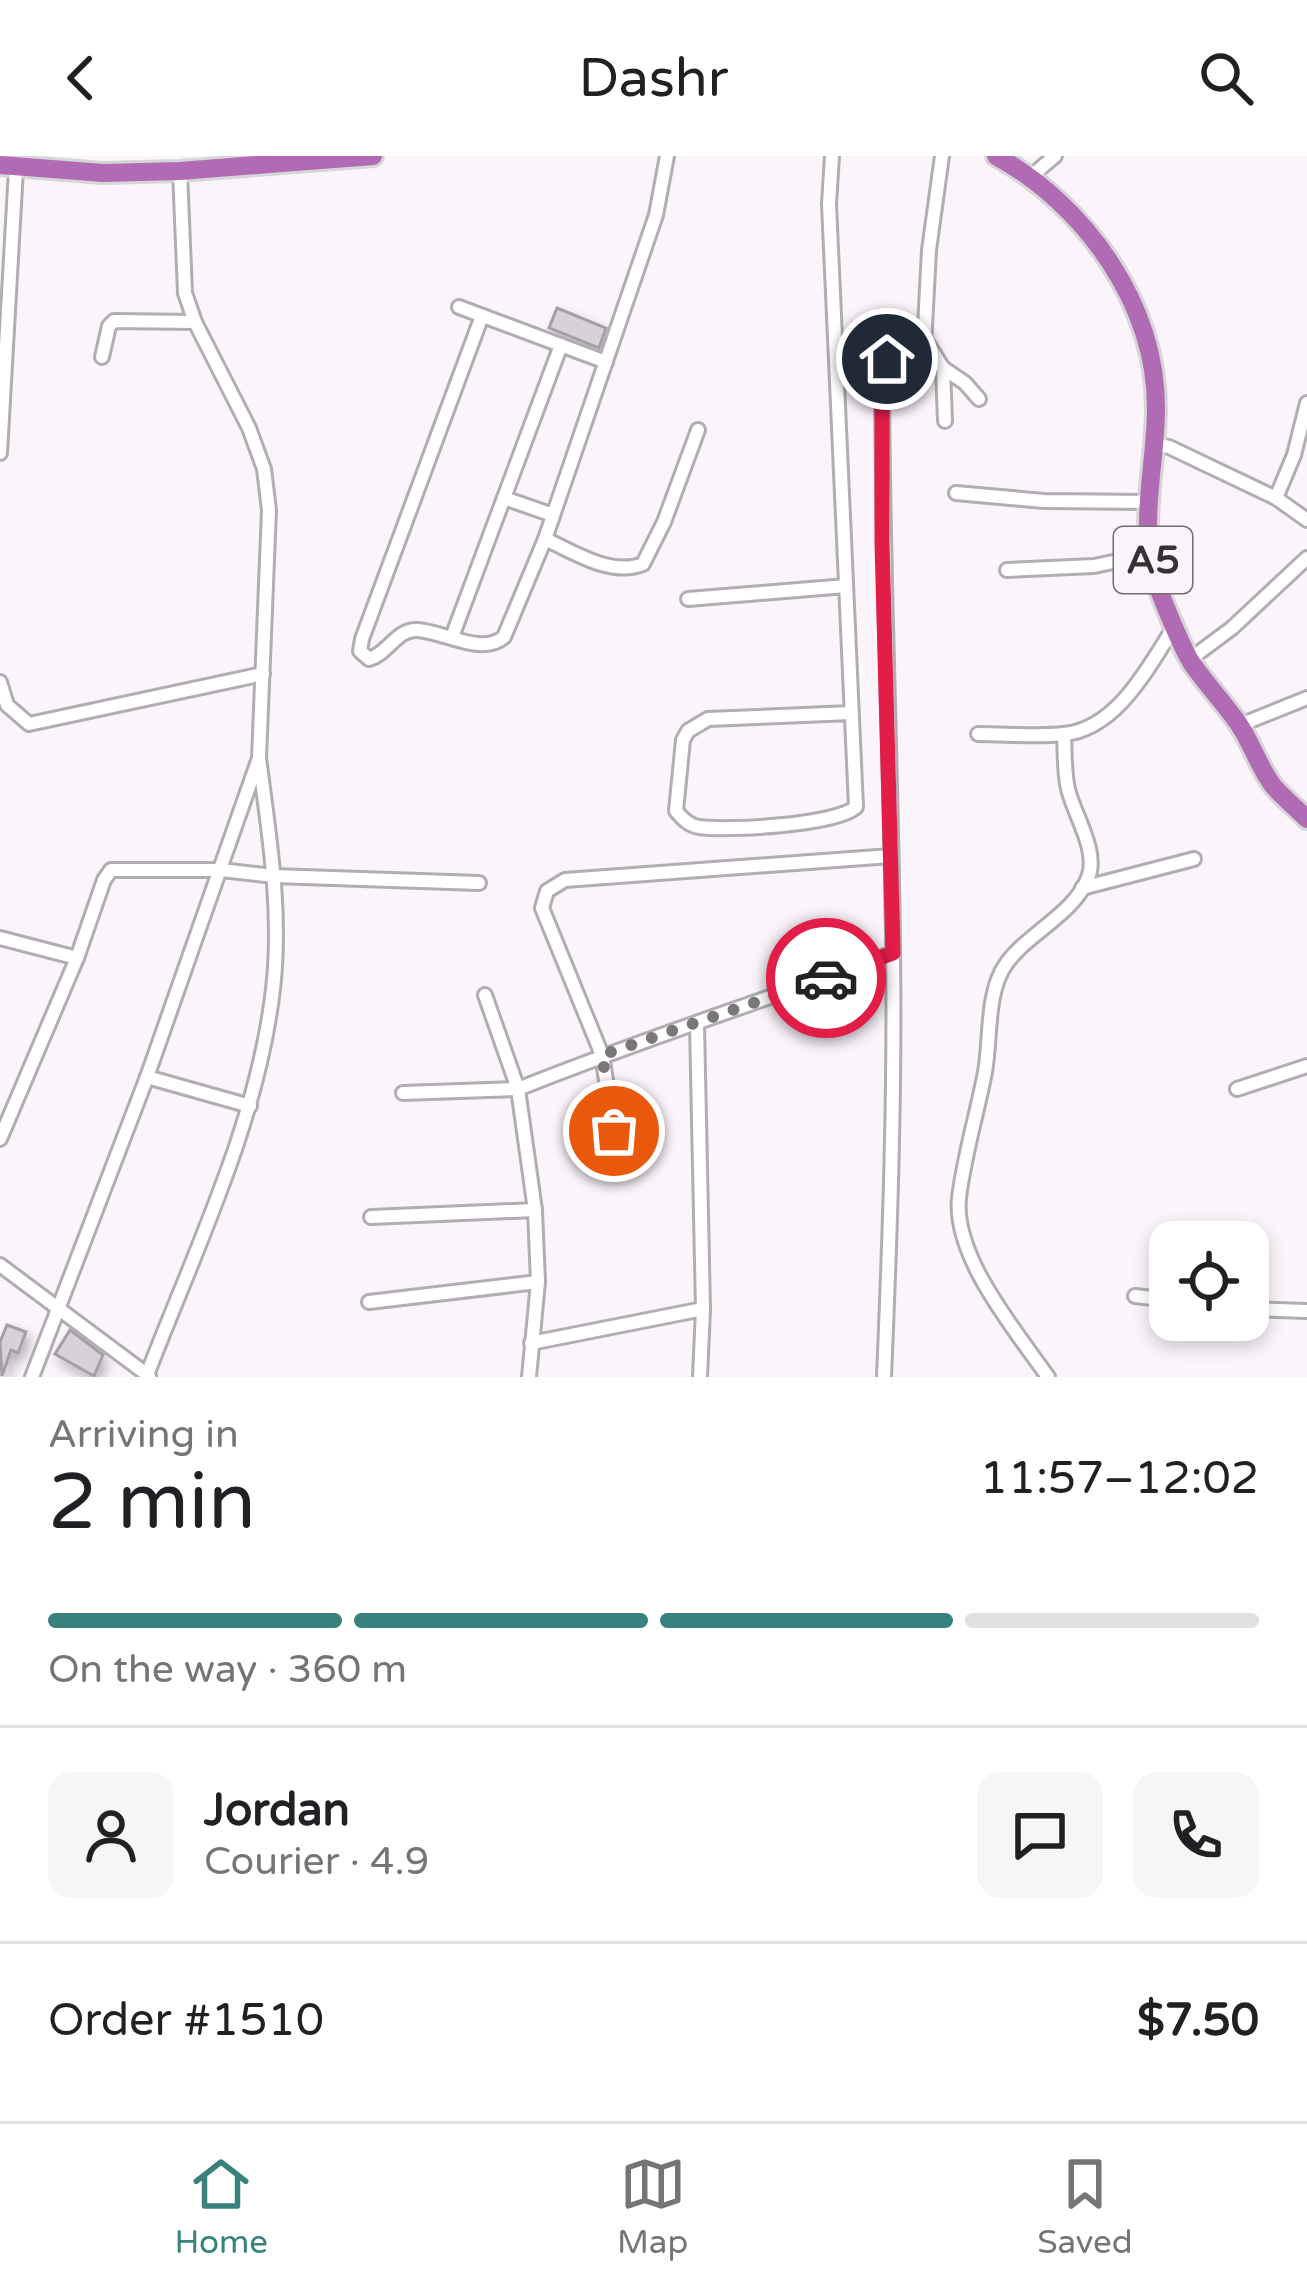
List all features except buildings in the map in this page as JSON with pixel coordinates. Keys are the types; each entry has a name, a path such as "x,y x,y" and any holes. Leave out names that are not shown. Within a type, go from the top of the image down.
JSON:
{"highway":[{"path":"8,167 180,171 374,156"},
{"name":"A5","path":"996,156 1070,211 1112,264 1129,295 1154,382 1149,502 1156,581 1189,660 1240,725 1273,785 1307,819"}],"street":[{"path":"482,316 360,651 369,659 413,629 484,645 499,642 545,539 656,215 667,156"},
{"path":"832,156 829,203 856,808 776,825 702,827 688,823 676,811 683,740 688,731 708,719 851,713"},
{"path":"884,1377 893,953 882,364 920,351 925,340 929,250 942,156"},
{"path":"1029,178 1055,156"},
{"path":"0,453 8,167"},
{"path":"0,1264 149,1376 250,1106 274,985 274,876 259,758 269,510 265,469 185,293 180,171"},
{"path":"459,307 606,362"},
{"path":"103,357 114,321 195,322"},
{"path":"925,340 944,368 979,399"},
{"path":"452,638 561,345"},
{"path":"944,368 945,421"},
{"path":"1276,498 1294,455 1307,403"},
{"path":"545,539 598,563 625,568 643,563 664,522 698,430"},
{"path":"1154,444 1276,498 1307,520"},
{"path":"956,493 1044,501 1149,502"},
{"path":"504,497 553,515"},
{"path":"1006,570 1094,566 1151,554"},
{"path":"1189,660 1232,628 1307,559"},
{"path":"688,599 846,586"},
{"path":"978,734 1064,734 1095,724 1137,685 1176,623"},
{"path":"0,682 7,706 29,724 263,674"},
{"path":"1240,725 1307,698"},
{"path":"1048,1377 980,1275 969,1252 958,1202 986,1068 997,983 1006,964 1082,888 1091,867 1067,788 1064,734"},
{"path":"32,1377 147,1077 259,758"},
{"path":"614,1131 602,1055 542,908 547,891 565,880 891,856"},
{"path":"1082,888 1194,859"},
{"path":"0,1139 111,870 221,870 479,884"},
{"path":"0,938 77,958"},
{"path":"403,1093 518,1088 893,953"},
{"path":"485,994 518,1088 535,1210 538,1282 529,1377"},
{"path":"697,1025 700,1377"},
{"path":"1237,1089 1307,1066"},
{"path":"147,1077 250,1106"},
{"path":"371,1217 535,1210"},
{"path":"369,1302 538,1282"},
{"path":"1135,1296 1149,1298"},
{"path":"531,1343 703,1309"},
{"path":"1269,1310 1307,1311"}],"way so far":[{"path":"614,1131 602,1055 826,978"}],"route":[{"path":"826,978 893,953 882,542 882,364 887,359"}]}
